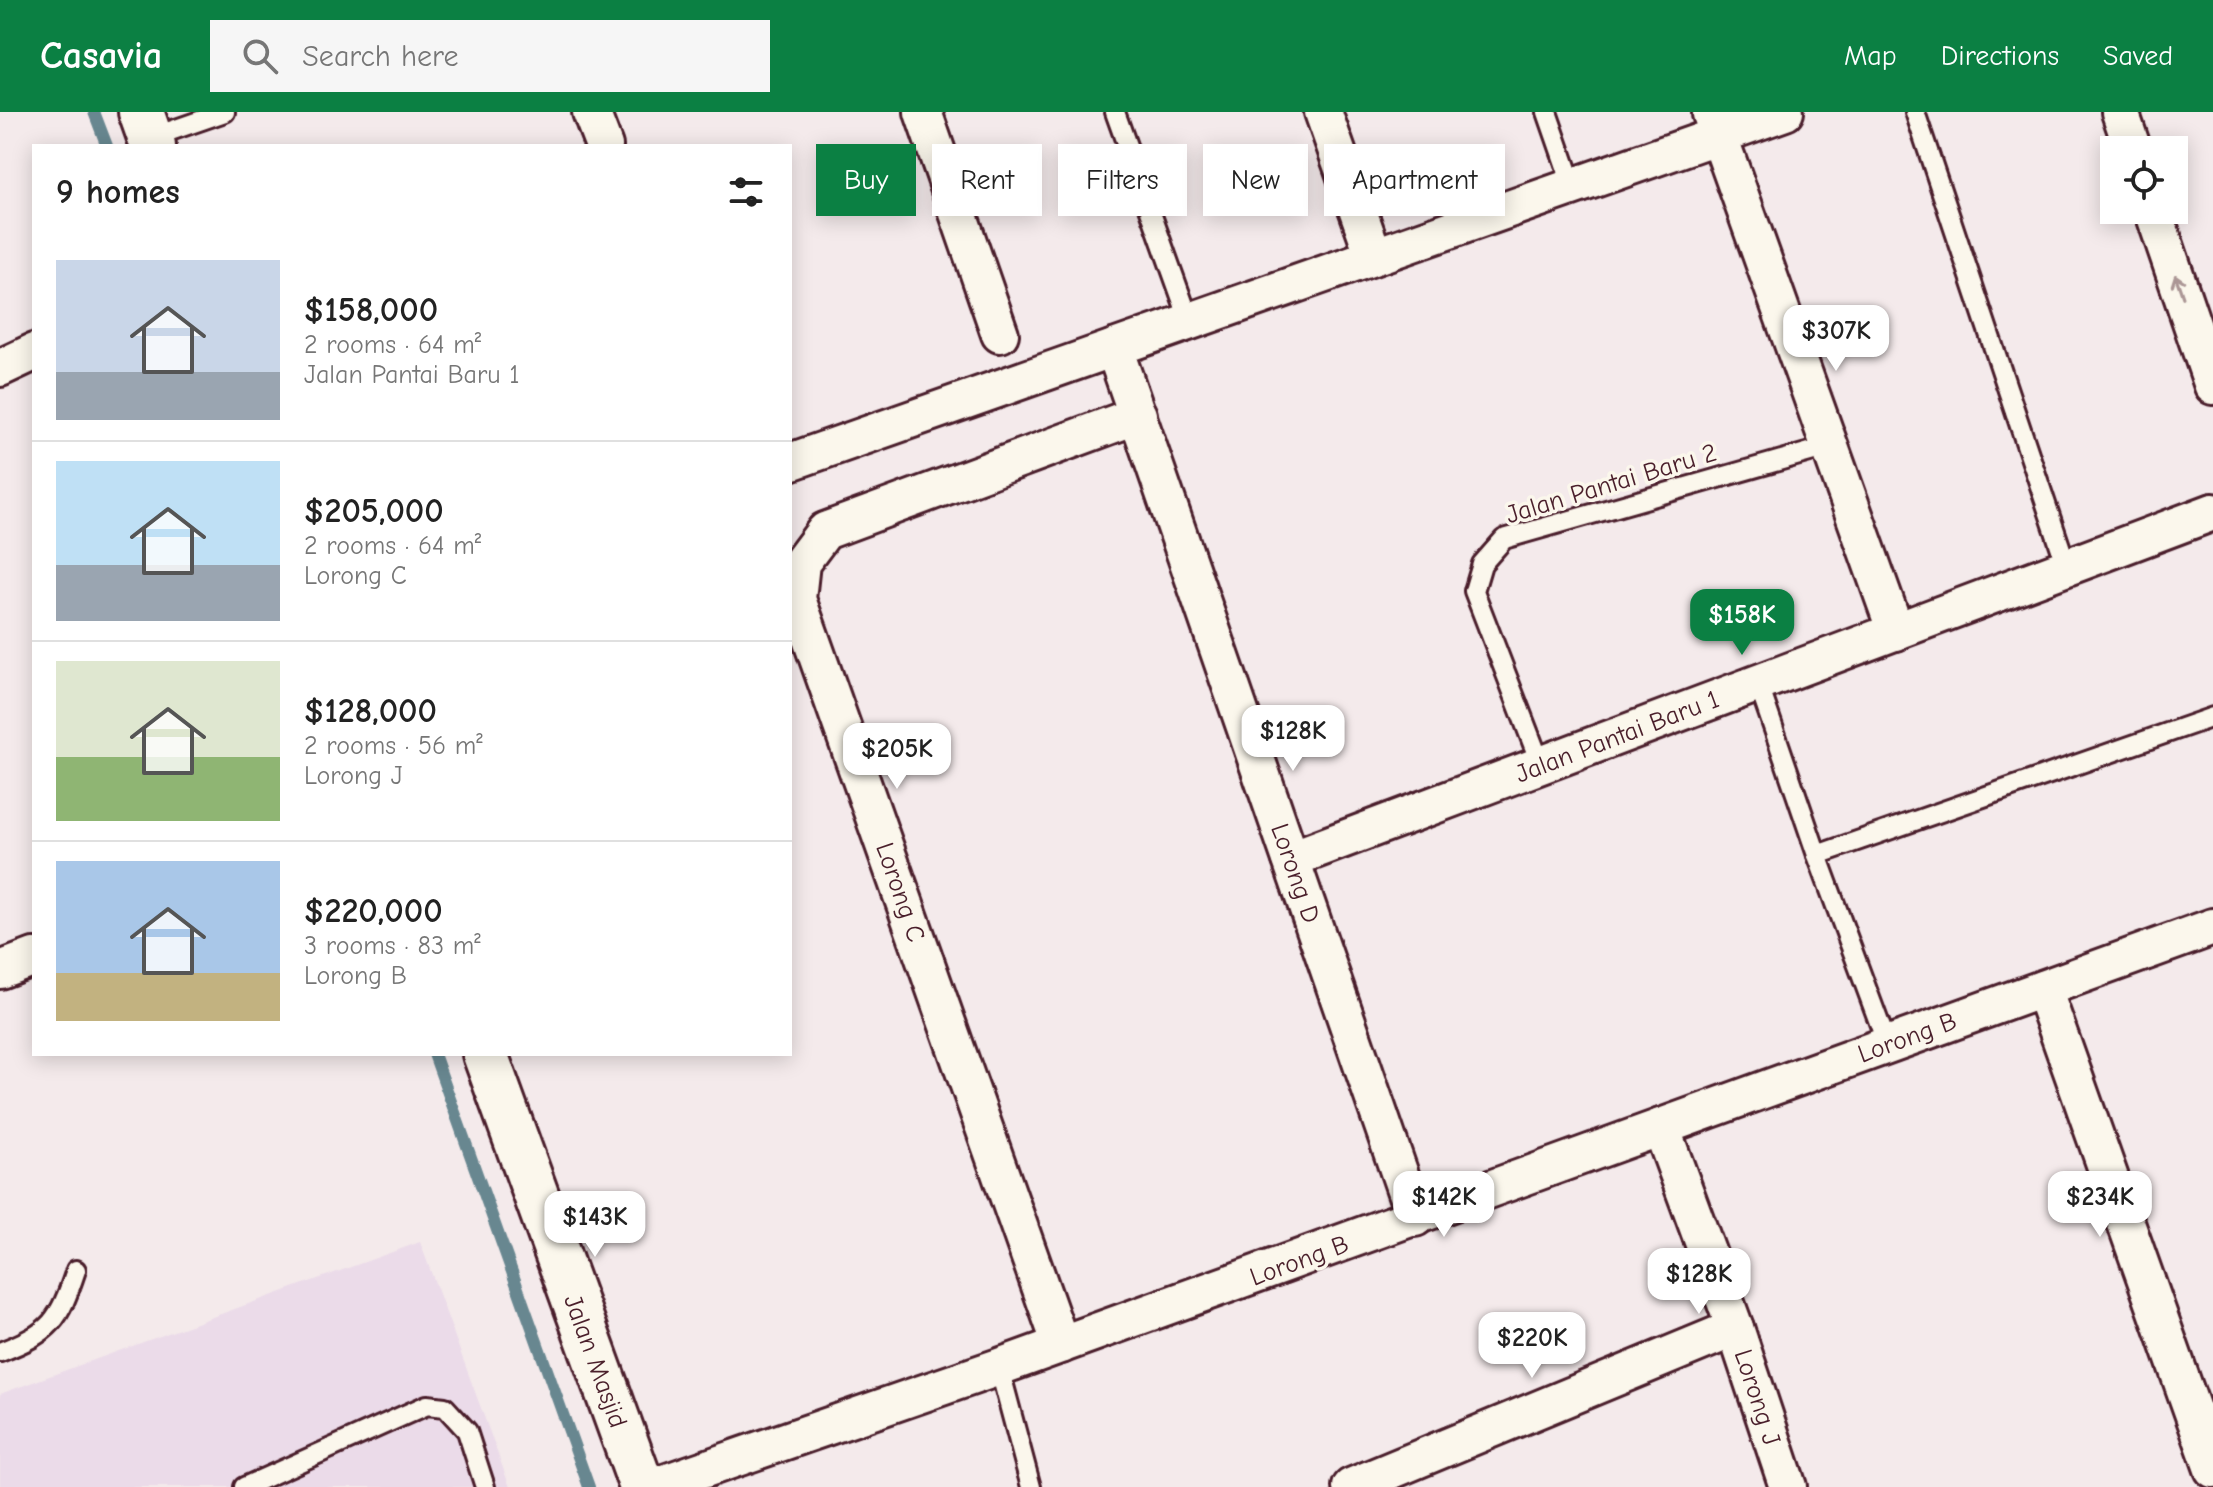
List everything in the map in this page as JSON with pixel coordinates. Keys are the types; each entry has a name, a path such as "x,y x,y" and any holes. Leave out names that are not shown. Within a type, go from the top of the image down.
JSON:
{"street":[{"path":"591,112 603,144"},
{"path":"923,112 1000,334"},
{"path":"1323,112 1374,256"},
{"path":"792,461 1573,187 1715,124 1785,112"},
{"path":"2120,112 2128,136"},
{"path":"1715,124 1896,632"},
{"path":"2158,224 2213,386"},
{"name":"Lorong D","path":"1114,348 1415,1218"},
{"path":"0,368 32,353"},
{"name":"Lorong C","path":"1061,1345 797,599 801,563 825,531 1138,415"},
{"name":"Jalan Pantai Baru 1","path":"1291,859 2213,512"},
{"name":"Lorong B","path":"653,1487 1415,1218 2213,927"},
{"path":"0,970 32,958"},
{"path":"2043,989 2213,1469"},
{"name":"Jalan Masjid","path":"486,1056 642,1487"},
{"name":"Lorong J","path":"1661,1127 1735,1328 1788,1487"},
{"path":"1351,1487 1735,1328"}],"lane":[{"path":"1115,112 1190,322"},
{"path":"1547,112 1573,187"},
{"path":"1915,112 2067,567"},
{"path":"148,132 218,113"},
{"name":"Jalan Pantai Baru 2","path":"1541,765 1474,591 1482,564 1504,539 1831,446"},
{"path":"1758,683 1887,1044"},
{"path":"1817,855 2213,717"},
{"path":"0,1352 46,1330 62,1310 76,1270"},
{"path":"999,1367 1031,1487"},
{"path":"244,1487 427,1405 445,1407 467,1431 485,1487"}],"shaded area":[{"path":"420,1242 510,1487 0,1487 0,1394"}],"waterway":[{"path":"94,112 106,144"},
{"path":"435,1056 589,1487"}]}
